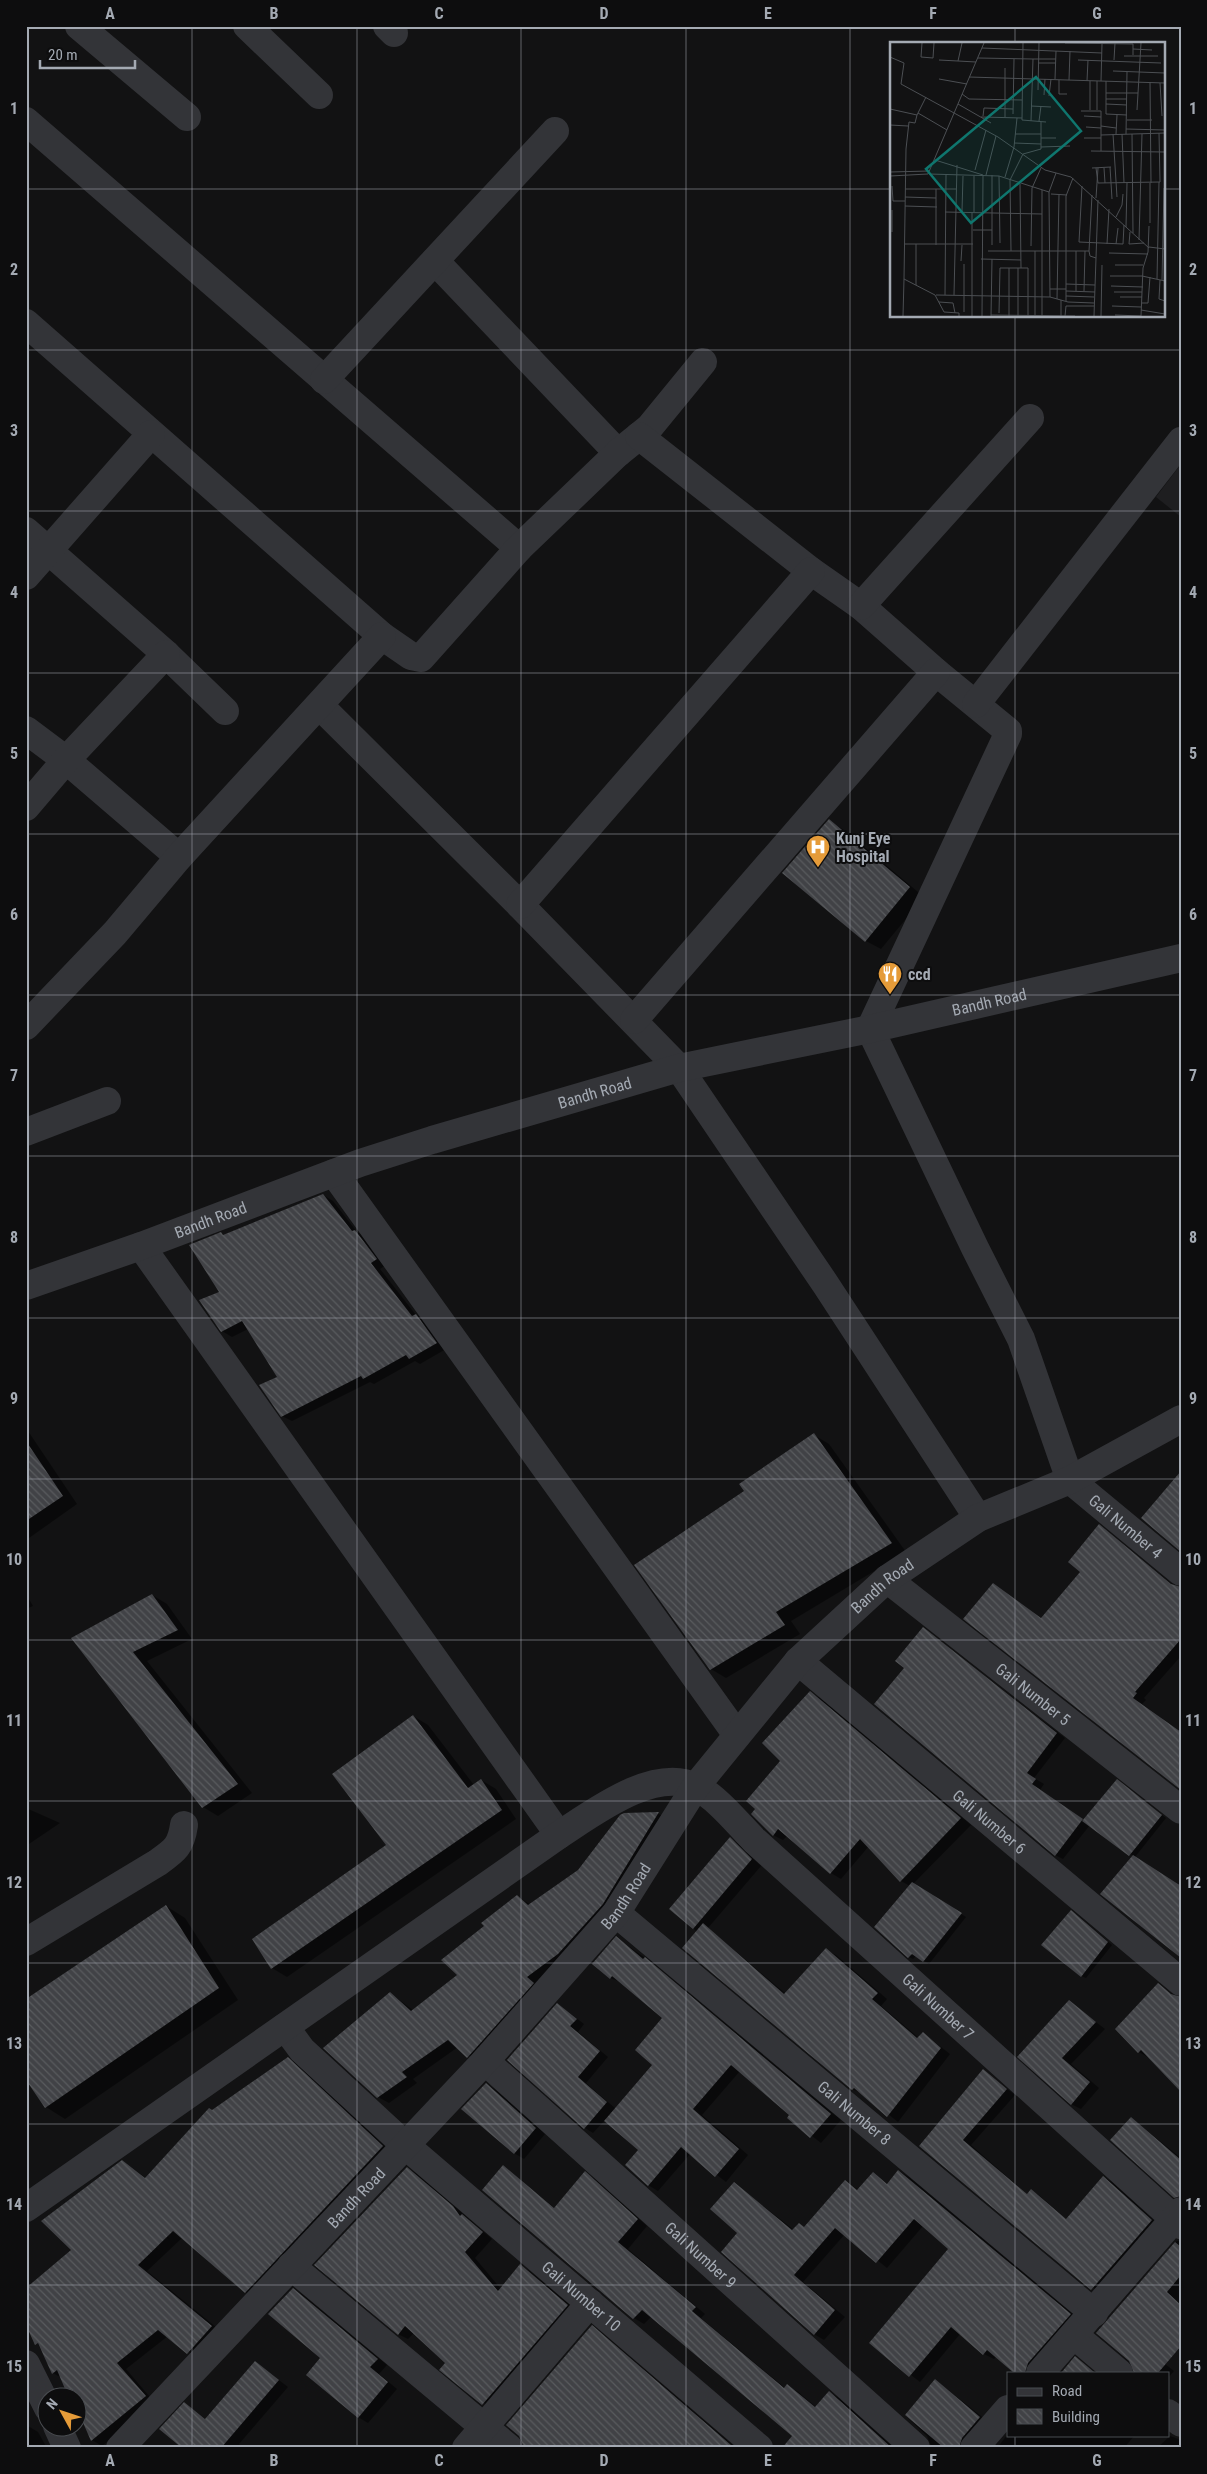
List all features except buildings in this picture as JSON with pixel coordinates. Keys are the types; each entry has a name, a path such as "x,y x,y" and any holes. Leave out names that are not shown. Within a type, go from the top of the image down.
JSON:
{"street":[{"path":"79,26 187,117"},
{"path":"247,26 319,95"},
{"path":"26,121 519,548"},
{"path":"324,380 555,131"},
{"path":"435,261 618,453"},
{"path":"26,323 382,636 411,656 421,658 425,656 519,548 660,415 703,362"},
{"path":"861,606 1030,418"},
{"path":"26,576 151,434"},
{"path":"639,436 812,571 861,606 936,672 1006,728 1008,734 870,1029 975,1248 1021,1339 1070,1480"},
{"path":"976,704 1181,441"},
{"path":"26,531 166,654 226,711"},
{"path":"520,905 812,571"},
{"path":"26,1026 115,933 179,857 320,706 382,636"},
{"path":"26,807 66,760 166,654"},
{"path":"634,1020 936,672"},
{"path":"320,706 520,905 679,1068 826,1285 978,1518"},
{"path":"26,730 66,760 179,857"},
{"name":"Bandh Road","path":"26,1286 141,1246 334,1173 432,1140 679,1068 870,1029 1181,958"},
{"path":"26,1132 107,1101"},
{"path":"334,1173 737,1736"},
{"path":"141,1246 560,1835"},
{"name":"Bandh Road","path":"120,2448 485,2061 616,1913 696,1786 798,1661 887,1579 978,1518 1070,1480 1181,1419"},
{"name":"Gali Number 4","path":"1070,1480 1181,1572"},
{"name":"Gali Number 5","path":"887,1579 1181,1810"},
{"name":"Gali Number 6","path":"798,1661 1181,1982"},
{"path":"26,2208 560,1835 624,1796 653,1784 679,1783 696,1786"},
{"name":"Gali Number 7","path":"696,1786 721,1807 755,1841 1178,2218"},
{"path":"26,1942 157,1863 177,1848 182,1837 184,1825"},
{"name":"Gali Number 8","path":"616,1913 1094,2313"},
{"name":"Gali Number 10","path":"285,2027 302,2050 405,2144 760,2448"},
{"name":"Gali Number 9","path":"485,2061 916,2448"},
{"path":"1041,2372 1178,2218"},
{"path":"291,2266 485,2426 509,2448"},
{"path":"466,2448 590,2302"},
{"path":"1074,2335 1118,2372"},
{"path":"26,2364 38,2388"},
{"path":"974,2448 1007,2410"},
{"path":"1170,2415 1181,2423"},
{"path":"62,2436 67,2448"}],"shaded area":[{"path":"1181,464 1181,517 1156,497"}],"place":[{"name":"Kunj Eye Hospital","path":"818,868"},
{"name":"ccd","path":"890,995"}]}
